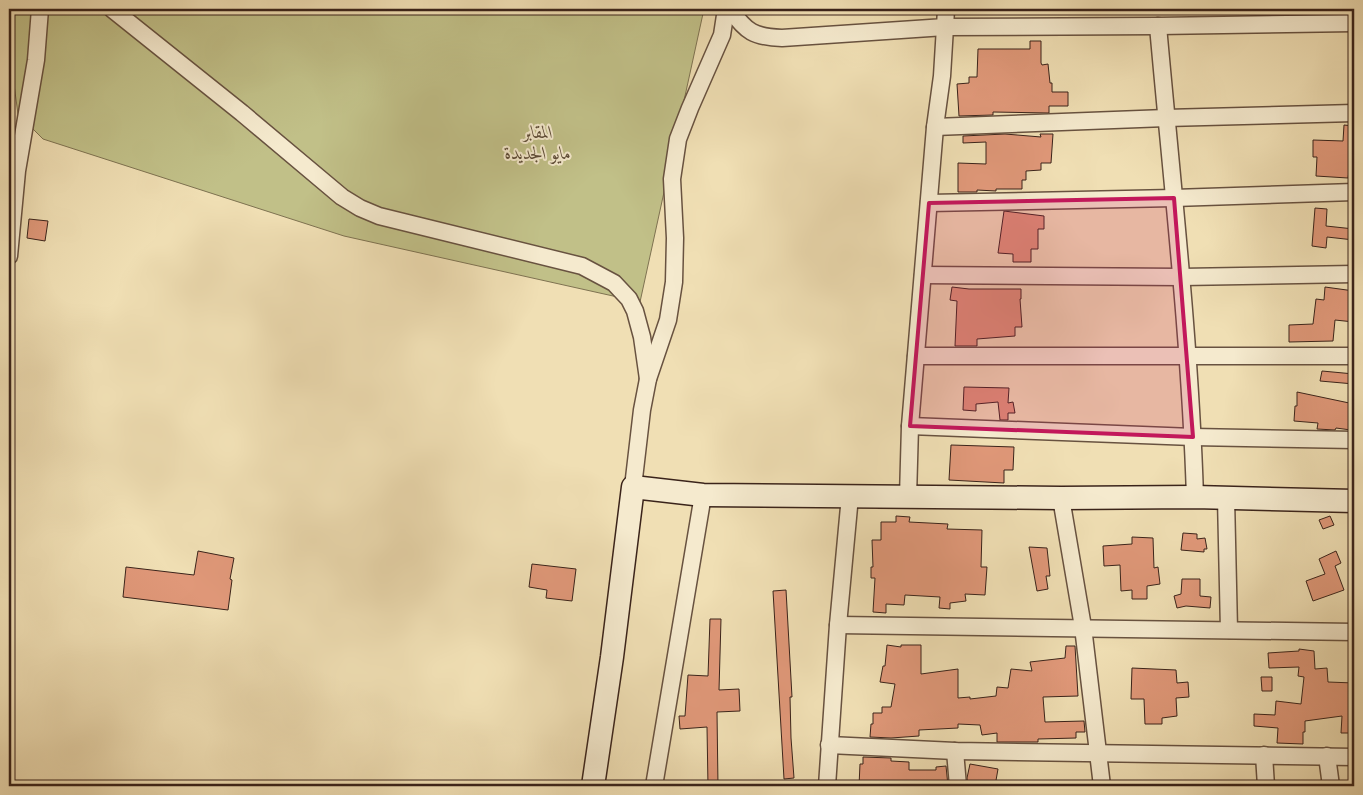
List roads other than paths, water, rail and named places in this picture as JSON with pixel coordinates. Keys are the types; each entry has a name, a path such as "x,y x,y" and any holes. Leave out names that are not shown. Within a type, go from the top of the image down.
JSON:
{"street":[{"path":"9,256 17,171 36,60 40,9"},
{"path":"112,9 242,113 342,197 360,208 379,216 582,266 614,283 630,299 635,310 642,337 648,379"},
{"path":"593,786 612,657 642,410 648,379 668,320 674,282 675,238 672,179 678,138 722,35 726,9"},
{"path":"730,9 741,25 764,38 945,26 1158,26 1354,23"},
{"path":"908,497 910,426 935,127 942,76 946,9"},
{"path":"1158,26 1188,355 1195,497"},
{"path":"935,127 1166,118 1354,114"},
{"path":"929,203 1354,192"},
{"path":"923,275 1181,277 1354,274"},
{"path":"916,356 1354,356"},
{"path":"910,426 1193,437 1354,440"},
{"path":"633,488 703,495 1061,498 1195,497 1354,501"},
{"path":"654,786 703,495"},
{"path":"827,786 838,625 850,496"},
{"path":"1061,498 1083,628 1102,786"},
{"path":"1226,498 1229,630"},
{"path":"838,625 1354,632"},
{"path":"829,745 955,751 1354,757"},
{"path":"955,751 958,786"},
{"path":"1264,755 1266,786"},
{"path":"1327,756 1331,786"}],"park label":[{"name":"المقابر مايو الجديدة","path":"538,142"}]}
